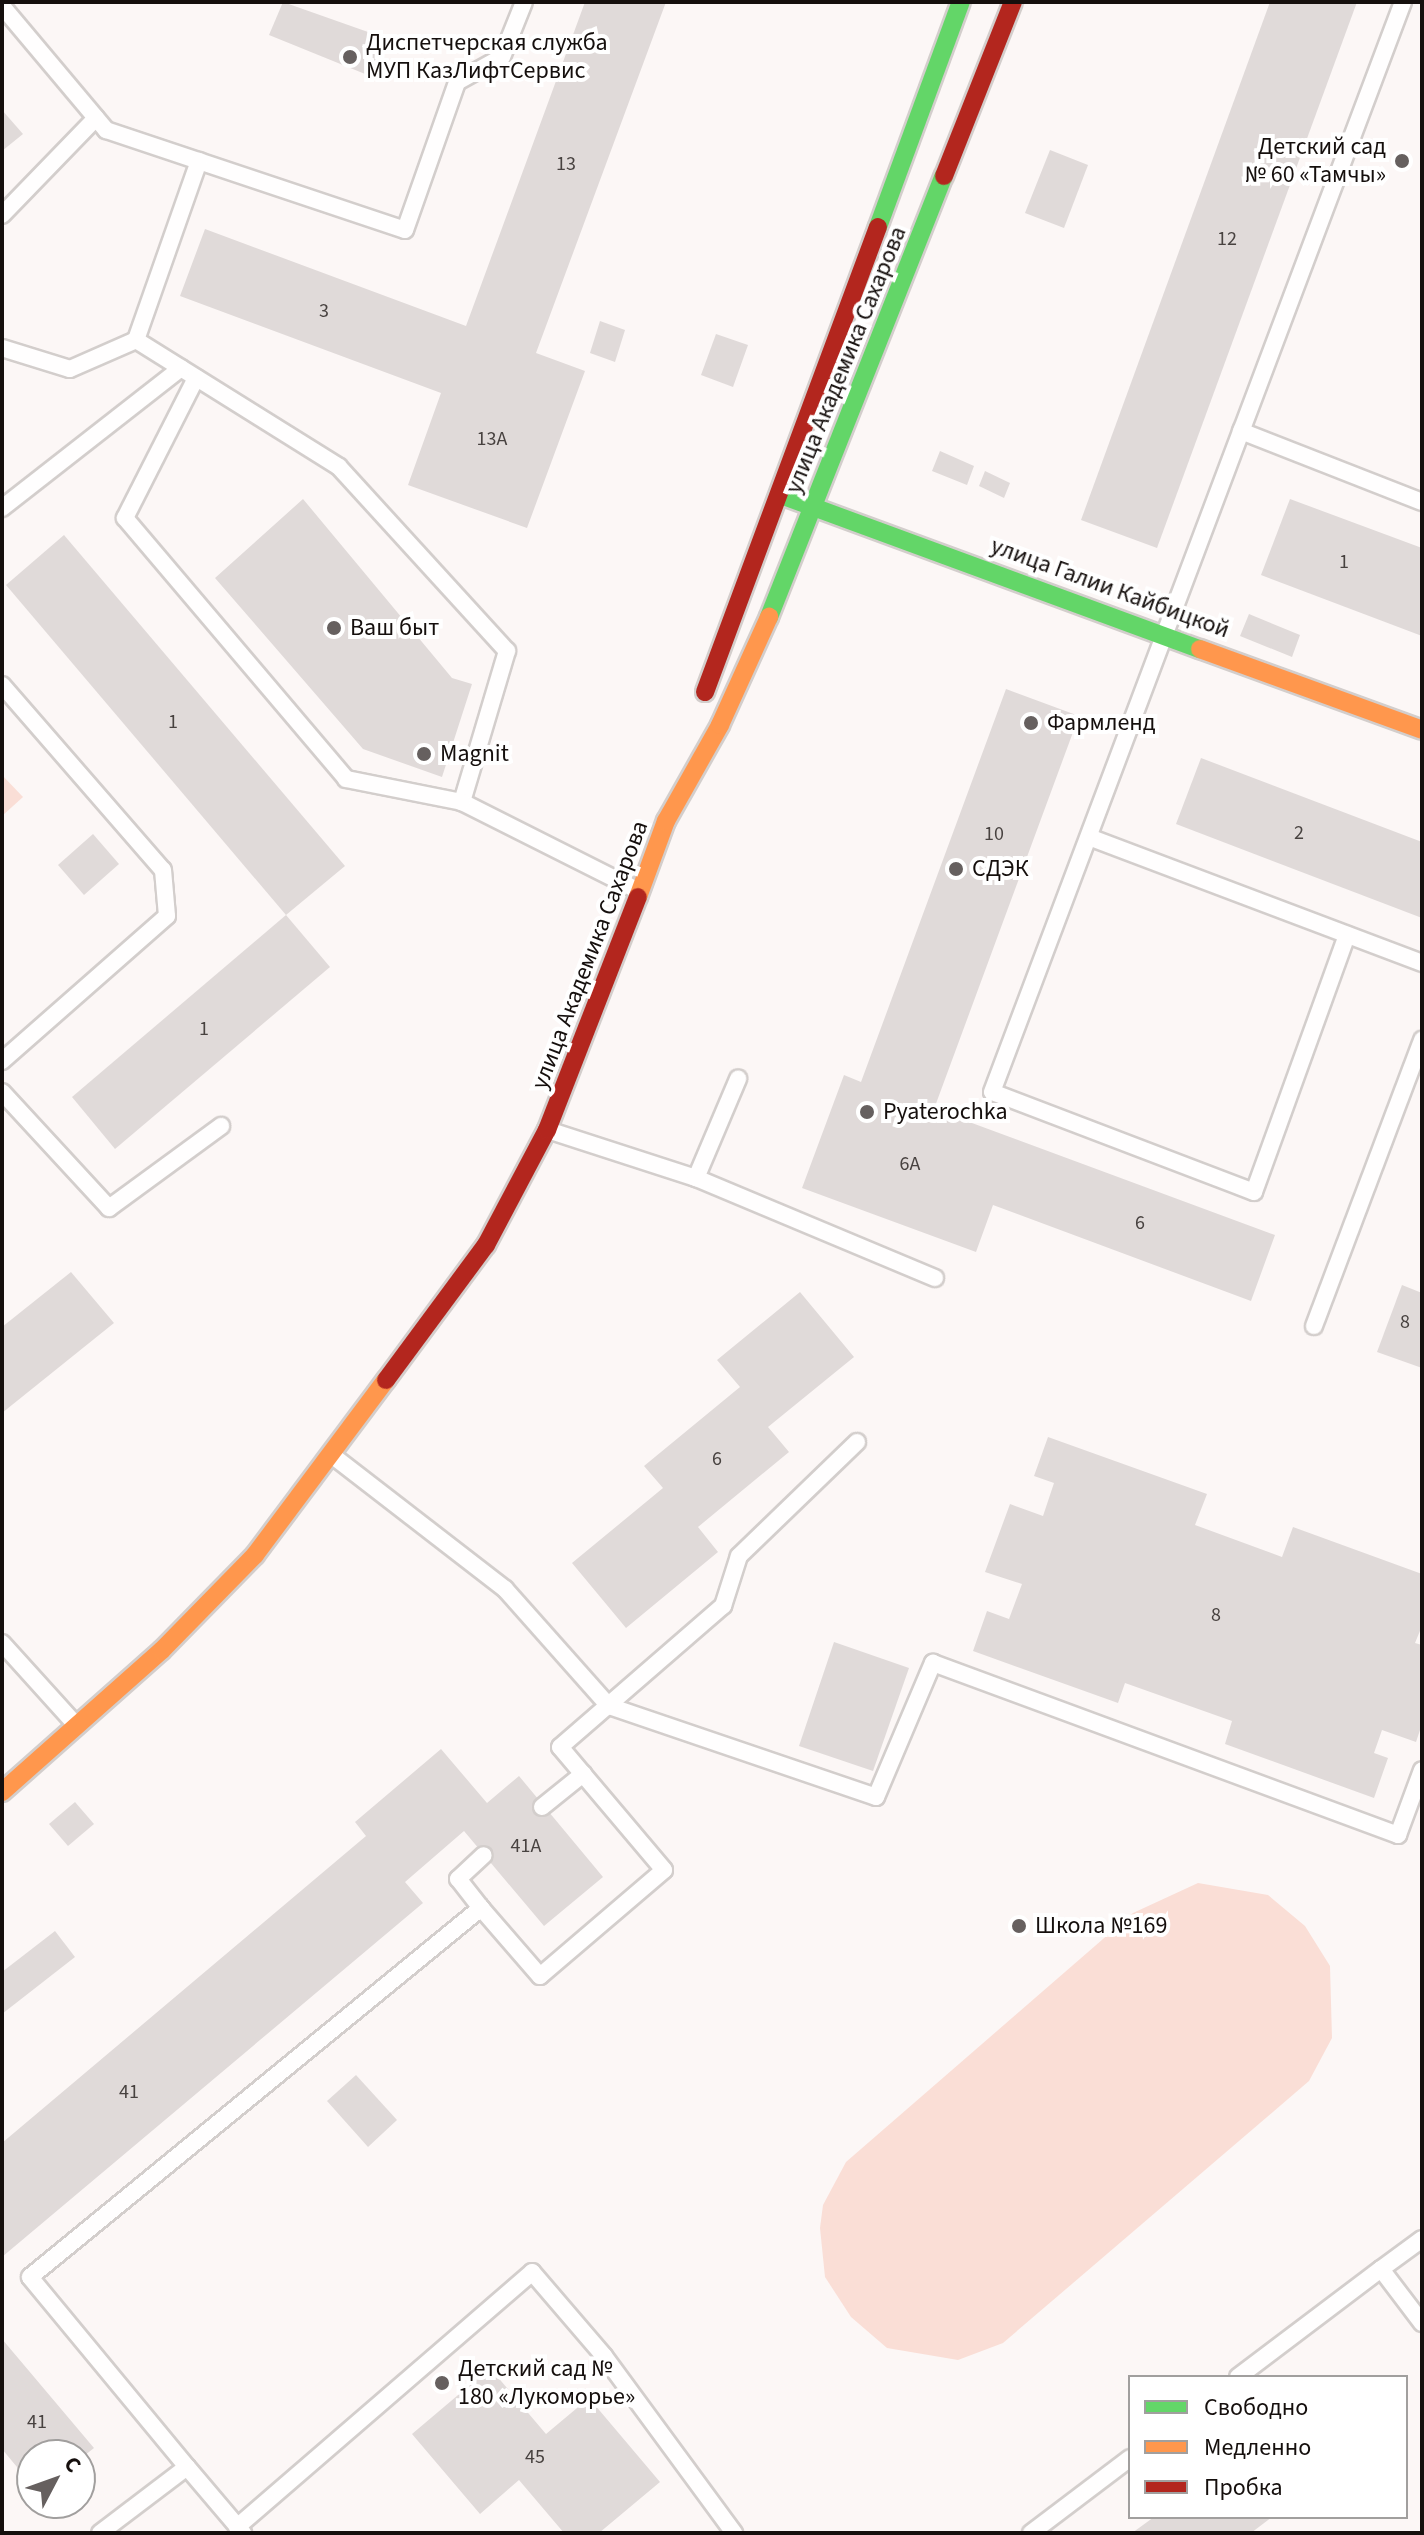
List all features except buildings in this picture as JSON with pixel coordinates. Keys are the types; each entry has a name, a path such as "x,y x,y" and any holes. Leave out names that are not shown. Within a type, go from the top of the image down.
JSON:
{"main road":[{"path":"700,706 961,2"},
{"name":"улица Академика Сахарова","path":"2,1792 77,1726 255,1555 333,1456 486,1245 547,1130 587,1038 666,821 720,725 813,507 1013,2"},
{"name":"улица Галии Кайбицкой","path":"780,496 1166,633 1422,730"},
{"path":"666,821 691,734"}],"lane":[{"path":"2,6 106,130 405,230 457,82 502,57 524,2"},
{"path":"1347,935 1254,1192 992,1092 1403,2"},
{"path":"2,215 96,118"},
{"path":"2,348 70,369 136,340 199,161"},
{"path":"136,340 339,467 507,651 462,802"},
{"path":"4,504 181,368"},
{"path":"196,378 125,518 346,779 462,802 639,891"},
{"path":"1241,431 1422,502"},
{"path":"2,685 163,870 167,916 2,1061"},
{"path":"1089,837 1422,963"},
{"path":"1314,1326 1422,1040"},
{"path":"696,1178 738,1079"},
{"path":"2,1092 109,1208 221,1126"},
{"path":"547,1130 696,1178 935,1278"},
{"path":"484,1855 458,1879 540,1976 664,1870 560,1747 723,1606 739,1556 857,1442"},
{"path":"333,1456 505,1589 609,1706 876,1797 933,1663 1398,1835 1422,1770"},
{"path":"2,1643 77,1726"},
{"path":"542,1807 583,1774"},
{"path":"481,1908 30,2277 240,2530 532,2272 604,2356 734,2533"},
{"path":"1241,2375 1422,2239"},
{"path":"1381,2269 1422,2323"},
{"path":"1031,2533 1128,2460"},
{"path":"100,2533 187,2467"}],"shaded area":[{"path":"2,775 23,797 2,816"},
{"path":"1198,1883 1268,1895 1305,1926 1330,1966 1332,2038 1309,2081 1003,2343 958,2360 887,2348 851,2317 825,2277 820,2228 823,2205 846,2162 1133,1913"}],"traffic: fast":[{"path":"878,227 961,2"},
{"path":"769,617 944,176"},
{"path":"786,497 1200,649"}],"traffic: slow":[{"path":"638,897 666,821 720,725 769,617"},
{"path":"1200,649 1422,730"},
{"path":"2,1792 162,1650 255,1555 386,1380"}],"traffic: jam":[{"path":"944,176 1013,2"},
{"path":"705,692 878,227"},
{"path":"386,1380 486,1245 547,1130 638,897"}],"place":[{"name":"Диспетчерская служба МУП КазЛифтСервис","path":"350,57"},
{"name":"Детский сад № 60 «Тамчы»","path":"1402,161"},
{"name":"Ваш быт","path":"334,628"},
{"name":"Фармленд","path":"1031,723"},
{"name":"Magnit","path":"424,754"},
{"name":"СДЭК","path":"956,869"},
{"name":"Pyaterochka","path":"867,1112"},
{"name":"Школа №169","path":"1019,1926"},
{"name":"Детский сад № 180 «Лукоморье»","path":"442,2383"}]}
